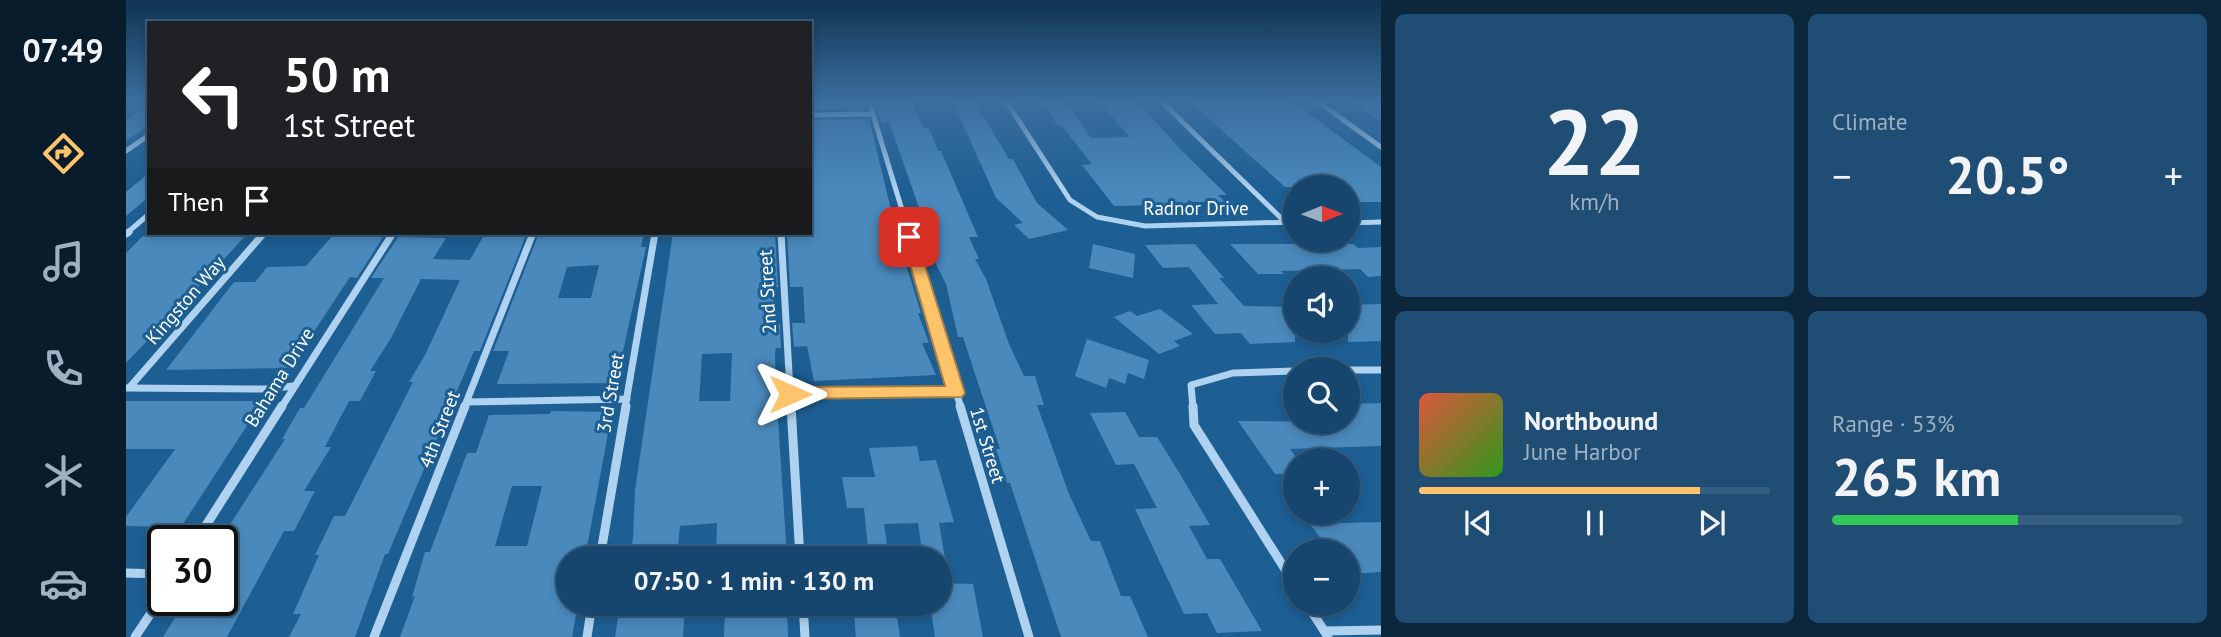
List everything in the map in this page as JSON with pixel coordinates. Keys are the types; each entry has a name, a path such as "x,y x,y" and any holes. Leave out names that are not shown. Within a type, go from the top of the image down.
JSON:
{"street":[{"name":"1st Street","path":"877,131 1029,637"},
{"name":"Radnor Drive","path":"1025,131 1070,200 1097,217 1145,226 1283,222"},
{"path":"1191,131 1283,220"},
{"path":"1358,131 1381,147"},
{"path":"126,151 147,136"},
{"path":"126,234 147,216"},
{"path":"1360,223 1381,222"},
{"name":"Kingston Way","path":"128,388 262,235"},
{"name":"Bahama Drive","path":"206,525 392,235"},
{"name":"4th Street","path":"374,637 532,235"},
{"name":"3rd Street","path":"602,546 655,235"},
{"name":"2nd Street","path":"781,235 799,546"},
{"path":"1360,370 1381,370"},
{"path":"1283,371 1233,373 1191,385 1194,425 1283,566"},
{"path":"128,388 268,389 293,386"},
{"path":"790,394 956,393"},
{"path":"467,402 627,398"},
{"path":"126,573 147,573"},
{"path":"135,637 149,616"},
{"path":"587,637 590,616"},
{"path":"804,616 805,637"},
{"path":"1315,616 1327,634 1381,630"}],"building":[{"path":"126,131 141,131 126,141"},
{"path":"812,131 872,131 899,242 921,313 918,313 929,343 922,343 936,375 814,381 807,346 794,347 792,323 805,323 803,287 790,287 787,235 812,235"},
{"path":"892,131 930,131 938,151 941,151 978,237 969,237 979,259 975,259 986,279 1009,344 1024,376 1035,376 1044,405 1037,405 1069,494 1091,541 1100,541 1121,596 1130,596 1148,637 1061,637 1010,483 1007,483 996,449 1000,449 963,337 958,337 946,284 925,242 931,242"},
{"path":"966,131 992,131 1009,159 1013,159 1037,203 1068,230 1029,239 1014,225 1023,223 996,198"},
{"path":"1066,131 1086,131 1091,138 1130,137 1124,131 1164,131 1227,195 1218,195 1225,202 1189,200 1186,203 1165,203 1166,205 1114,206 1082,165 1092,164"},
{"path":"1222,131 1332,131 1381,167 1381,202 1360,202 1360,175 1283,175 1283,185"},
{"path":"147,175 147,199 126,216 126,192"},
{"path":"246,235 126,363 126,253 143,236"},
{"path":"333,235 383,237 357,278 350,277 290,368 166,370 234,282 255,282 267,267 306,266"},
{"path":"484,235 526,235 480,351 474,351 388,554 385,554 355,637 289,637 301,614 293,614 319,555 315,555 334,516 345,516 413,382 409,382 425,355 460,280 421,279 390,340 370,371 376,371 360,401 349,401 325,447 331,447 304,491 315,491 294,531 284,531 227,637 163,637 176,616 238,616 238,525 230,525 285,439 282,439 300,408 304,408 384,278 371,278 398,237 446,238 433,259 470,260"},
{"path":"538,235 644,235 641,247 646,247 616,383 497,384 509,351 493,351","holes":["599,265 591,298 558,298 567,267"]},
{"path":"673,235 775,235 778,287 774,287 773,292 775,324 780,324 781,348 776,348 775,353 776,387 786,546 716,546 717,523 680,526 678,546 632,546 635,490","holes":["732,353 730,401 699,401 702,354"]},
{"path":"1093,244 1135,254 1133,278 1089,268"},
{"path":"1195,244 1224,278 1219,278 1244,306 1283,307 1283,343 1250,344 1241,333 1215,334 1191,305 1218,304 1189,267 1163,268 1145,245"},
{"path":"1230,244 1283,244 1283,252 1360,252 1360,248 1381,247 1381,276 1368,277 1360,266 1283,266 1283,274 1258,274"},
{"path":"1381,304 1381,341 1360,342 1360,305"},
{"path":"1160,309 1193,334 1174,341 1180,346 1159,354 1114,317 1130,311 1137,316"},
{"path":"1087,339 1149,360 1144,379 1128,373 1125,384 1109,378 1106,388 1075,376"},
{"path":"126,401 263,401 182,525 126,526 126,517 175,449 126,449"},
{"path":"1381,403 1381,446 1283,448 1283,474 1275,474 1238,421 1283,421 1283,434 1360,434 1360,404"},
{"path":"551,411 612,412 587,546 556,546 556,616 576,616 572,637 400,637 415,596 412,597 425,552 430,552 467,453 476,453 489,415 550,414","holes":["512,486 542,486 527,546 495,546"]},
{"path":"1125,412 1139,437 1157,437 1210,525 1189,526 1207,559 1220,559 1262,631 1217,633 1207,613 1184,614 1135,509 1157,508 1134,464 1116,465 1090,413"},
{"path":"917,446 920,461 936,460 954,522 939,523 943,546 921,546 918,523 884,524 887,546 868,546 864,508 847,508 842,477 875,477 869,448"},
{"path":"1381,522 1381,572 1360,573 1360,539 1321,539 1311,525 1360,525 1360,523"},
{"path":"952,583 973,584 983,637 935,637 932,616 952,616"},
{"path":"618,616 684,616 683,637 615,637"},
{"path":"725,616 787,616 788,637 724,637"},
{"path":"854,616 897,616 900,637 856,637"}],"route":[{"path":"790,394 956,393 909,237"}]}
